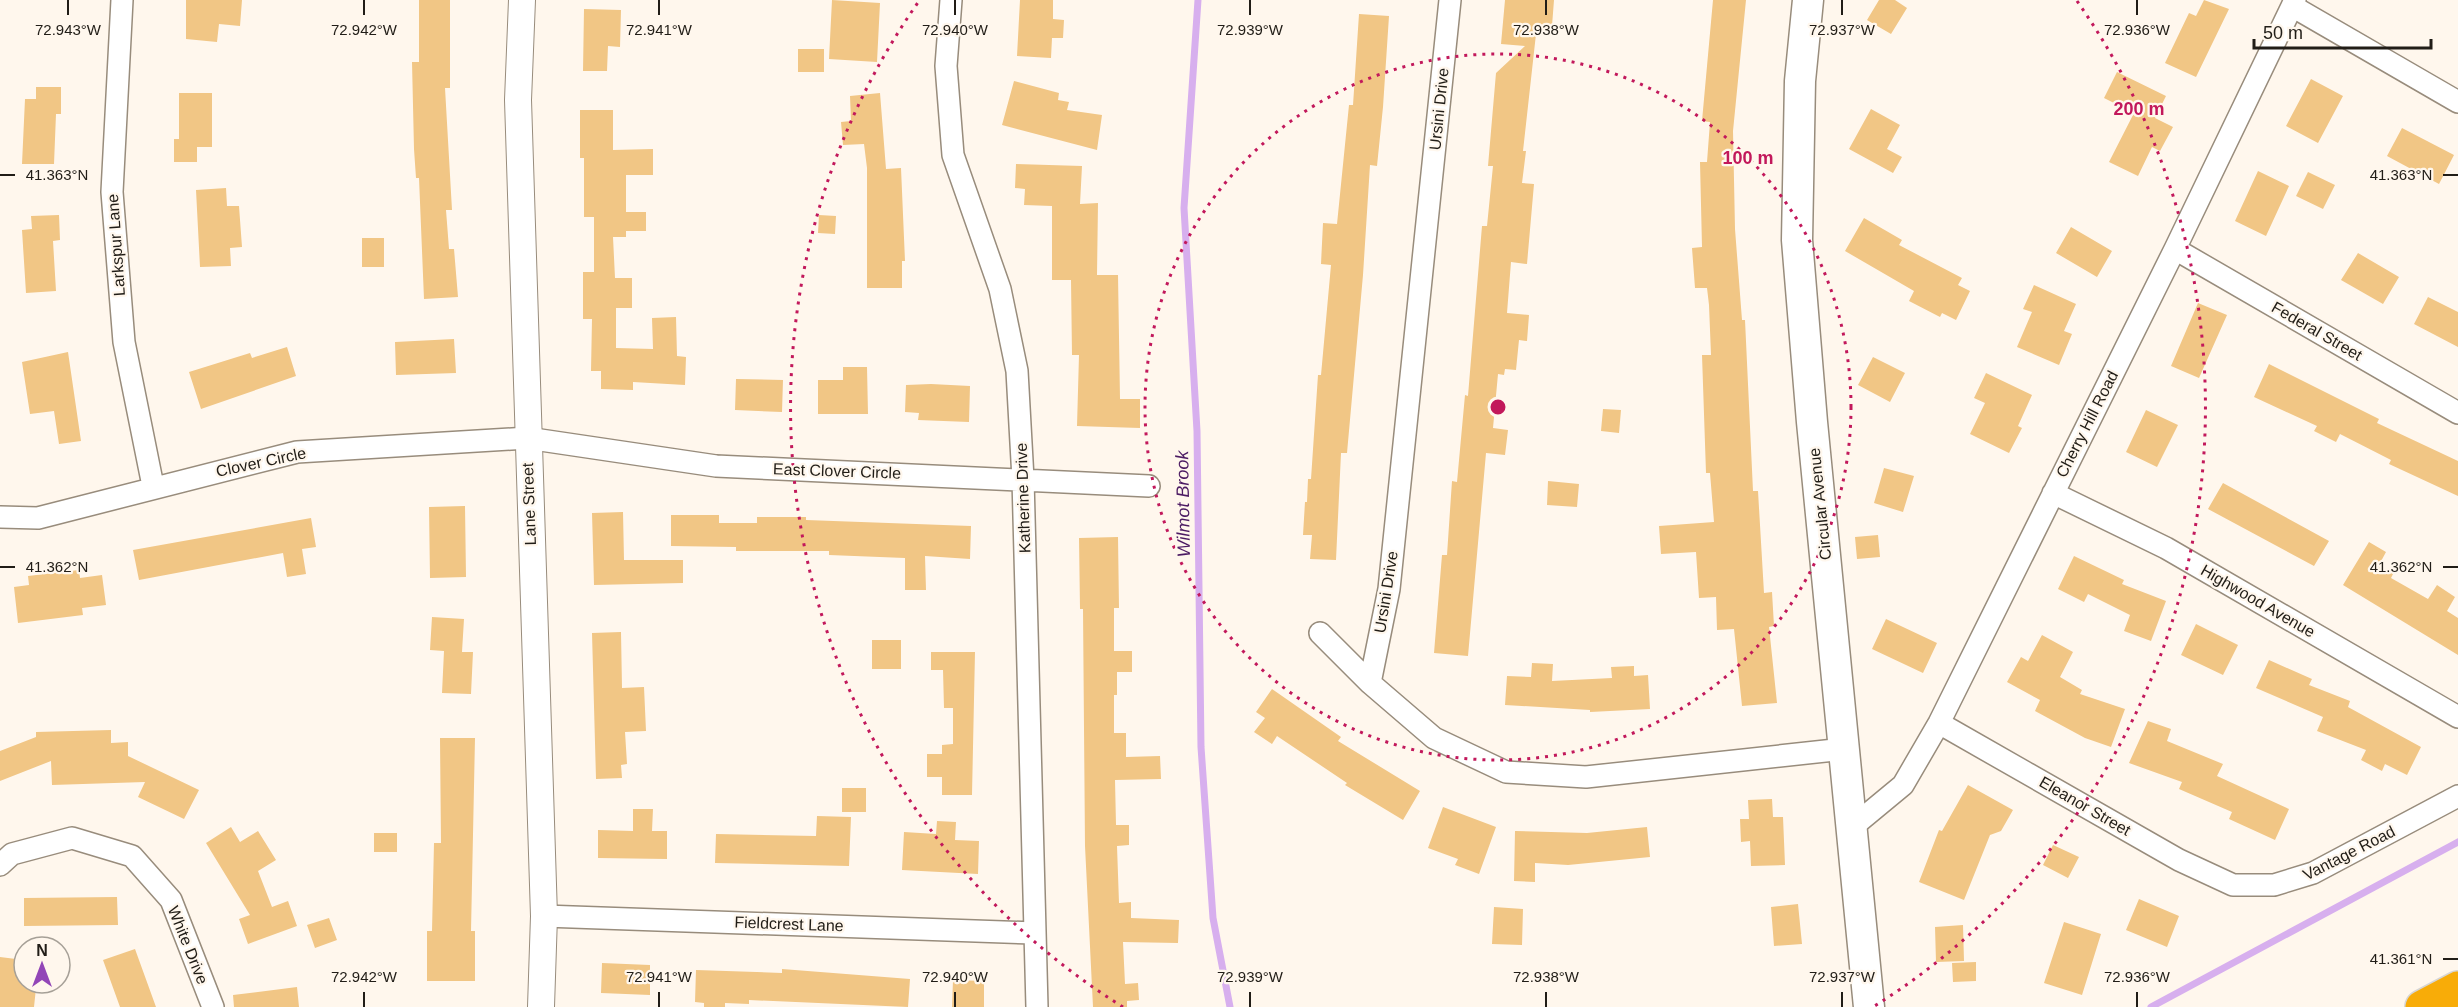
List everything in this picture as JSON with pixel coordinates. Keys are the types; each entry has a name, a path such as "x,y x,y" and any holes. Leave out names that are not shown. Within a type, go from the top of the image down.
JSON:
{"highway":[{"path":"2422,1007 2458,988"}],"main road":[{"name":"Circular Avenue","path":"1808,0 1800,81 1797,240 1869,1007"}],"street":[{"name":"Larkspur Lane","path":"122,0 112,192 124,342 153,486"},
{"name":"Lane Street","path":"522,0 518,100 544,916 541,1007"},
{"name":"Katherine Drive","path":"951,0 946,66 953,155 1000,289 1017,371 1023,479 1037,1007"},
{"name":"Ursini Drive","path":"1370,683 1389,589 1450,0"},
{"path":"2293,3 2458,102"},
{"name":"Cherry Hill Road","path":"1851,828 1903,785 1939,723 2175,249 2293,3"},
{"name":"Federal Street","path":"2175,249 2458,413"},
{"name":"Clover Circle","path":"0,517 38,518 153,486 297,452 527,438"},
{"name":"East Clover Circle","path":"527,438 716,466 1149,486"},
{"name":"Highwood Avenue","path":"2053,493 2166,548 2458,717"},
{"path":"1320,633 1370,683 1434,738 1506,772 1586,777 1844,749"},
{"name":"Eleanor Street","path":"1939,723 2179,860 2234,885"},
{"name":"Vantage Road","path":"2234,885 2274,885 2313,873 2458,796"},
{"name":"White Drive","path":"0,865 12,854 72,838 132,856 171,900 213,1007"},
{"name":"Fieldcrest Lane","path":"544,916 1034,933"}],"building":[{"path":"186,0 242,0 240,26 219,24 217,42 186,39"},
{"path":"419,0 450,0 450,88 445,88 452,210 446,210 449,249 454,249 458,297 424,299 419,178 416,178 414,149 412,62 419,62"},
{"path":"832,0 880,3 877,62 829,59"},
{"path":"1020,0 1053,0 1053,19 1064,20 1063,38 1052,38 1051,58 1017,56"},
{"path":"1505,0 1554,0 1552,26 1537,25 1523,151 1526,151 1522,183 1534,184 1527,264 1511,262 1507,313 1529,315 1527,341 1519,340 1516,370 1505,369 1504,375 1498,374 1493,428 1508,430 1505,455 1486,453 1468,656 1434,653 1442,555 1447,555 1452,481 1457,482 1465,395 1468,396 1482,226 1487,226 1493,166 1488,166 1496,73 1525,46 1501,44"},
{"path":"1713,0 1746,0 1733,131 1735,229 1742,320 1745,320 1753,491 1758,491 1764,593 1772,592 1774,626 1769,627 1777,703 1742,706 1734,629 1717,630 1716,597 1699,598 1696,552 1661,554 1659,526 1714,522 1710,473 1706,473 1702,355 1711,355 1709,305 1707,288 1695,288 1692,248 1702,247 1700,162 1707,162 1710,122 1702,121"},
{"path":"1879,0 1895,0 1907,8 1891,34 1867,20"},
{"path":"2204,0 2229,9 2196,77 2165,63 2189,13 2196,16"},
{"path":"584,9 621,10 620,47 608,46 607,71 583,71"},
{"path":"1359,14 1389,16 1383,107 1377,166 1370,165 1347,453 1341,453 1336,560 1310,559 1312,535 1303,535 1305,502 1307,502 1308,479 1311,479 1318,375 1321,375 1331,265 1321,264 1323,223 1337,224 1349,105 1353,105"},
{"path":"798,49 824,49 824,72 798,72"},
{"path":"2117,72 2166,96 2155,118 2173,127 2160,151 2152,147 2138,176 2109,162 2134,113 2104,98"},
{"path":"2311,79 2343,96 2318,143 2286,126"},
{"path":"1014,81 1059,93 1058,100 1069,102 1067,110 1102,115 1097,150 1002,125"},
{"path":"36,87 61,87 61,114 56,114 54,164 22,164 25,99 36,99"},
{"path":"179,93 212,93 212,147 197,147 197,162 174,162 174,139 179,139"},
{"path":"880,93 886,169 901,168 905,261 902,261 902,288 867,288 867,168 864,144 843,145 841,122 851,121 850,96"},
{"path":"1871,109 1900,125 1887,149 1902,157 1893,173 1849,149"},
{"path":"580,110 613,110 613,150 653,149 653,175 626,175 626,212 646,212 646,231 626,231 626,237 613,237 615,278 632,278 632,308 616,308 616,348 653,349 652,318 676,317 677,356 686,357 685,385 633,382 633,390 601,389 601,371 591,371 592,319 583,319 583,272 594,272 594,217 584,217 584,158 580,158"},
{"path":"2402,128 2454,155 2439,184 2387,156"},
{"path":"1016,164 1082,166 1080,204 1098,203 1097,275 1118,275 1120,399 1140,399 1140,428 1077,426 1079,355 1072,355 1071,280 1052,280 1052,206 1024,205 1025,189 1015,188"},
{"path":"2258,171 2289,186 2266,236 2235,221"},
{"path":"2308,172 2335,185 2323,209 2296,196"},
{"path":"226,188 227,206 239,206 242,247 230,248 231,266 200,267 196,190"},
{"path":"59,215 60,240 53,241 56,291 26,293 22,230 32,229 31,216"},
{"path":"819,215 836,216 835,234 818,233"},
{"path":"1864,218 1902,240 1899,245 1962,278 1958,285 1970,291 1956,320 1942,313 1940,317 1909,301 1914,291 1845,251"},
{"path":"2071,227 2112,251 2097,277 2056,253"},
{"path":"362,238 384,238 384,267 362,267"},
{"path":"2358,253 2399,277 2383,304 2341,280"},
{"path":"2034,285 2076,304 2064,331 2072,334 2059,365 2017,347 2032,312 2023,309"},
{"path":"2428,297 2458,312 2458,347 2414,324"},
{"path":"2198,303 2227,315 2199,378 2171,366"},
{"path":"454,339 456,373 396,375 395,342"},
{"path":"287,347 296,376 201,409 189,372 250,353 252,358"},
{"path":"68,352 81,441 59,444 54,411 30,414 22,362"},
{"path":"1873,357 1905,373 1890,402 1858,385"},
{"path":"2269,364 2379,419 2377,423 2458,461 2458,496 2389,464 2391,460 2340,434 2336,442 2314,431 2317,426 2254,397"},
{"path":"843,367 867,367 868,414 818,414 818,380 843,380"},
{"path":"1986,373 2032,395 2018,426 2022,428 2009,453 1970,434 1985,403 1974,398"},
{"path":"736,379 783,380 782,412 735,410"},
{"path":"906,385 970,386 969,422 918,420 919,413 905,412"},
{"path":"1603,409 1621,410 1619,433 1601,431"},
{"path":"2146,410 2178,425 2157,467 2126,452"},
{"path":"1884,468 1914,476 1903,512 1874,503"},
{"path":"1548,481 1579,484 1577,507 1547,505"},
{"path":"2223,483 2329,541 2314,566 2208,509"},
{"path":"465,506 466,577 430,578 429,507"},
{"path":"623,512 624,560 683,560 683,583 594,585 592,513"},
{"path":"671,515 719,515 719,523 757,523 757,517 806,517 806,520 971,526 970,559 925,556 926,590 905,590 905,558 829,555 829,551 736,551 736,547 671,546"},
{"path":"311,518 316,547 302,549 306,574 287,577 283,553 139,580 133,550"},
{"path":"1878,535 1880,557 1857,559 1855,537"},
{"path":"1118,537 1119,608 1114,608 1114,651 1132,651 1132,672 1117,672 1117,695 1114,695 1114,733 1126,733 1126,757 1160,756 1161,779 1115,780 1116,825 1129,825 1129,845 1117,846 1119,903 1131,902 1131,918 1179,920 1178,943 1123,942 1125,984 1138,983 1139,1000 1127,1001 1127,1007 1093,1007 1085,846 1083,609 1080,609 1079,538"},
{"path":"2369,542 2386,552 2379,565 2393,574 2391,578 2428,599 2437,585 2455,597 2447,611 2458,618 2458,655 2343,585"},
{"path":"2074,556 2124,580 2122,584 2166,601 2151,641 2124,631 2130,615 2088,594 2084,602 2058,589"},
{"path":"79,570 80,578 102,575 106,605 82,608 83,615 18,623 14,587 29,585 28,576"},
{"path":"432,617 464,619 462,652 473,652 471,694 442,693 444,651 430,650"},
{"path":"1886,619 1937,643 1923,673 1872,649"},
{"path":"2196,624 2238,645 2223,675 2181,655"},
{"path":"621,632 622,688 644,687 646,731 625,732 627,764 621,765 622,778 596,779 592,633"},
{"path":"2042,635 2073,652 2060,677 2082,690 2080,694 2125,709 2111,747 2085,738 2035,711 2040,700 2007,682 2021,657 2028,661"},
{"path":"872,640 901,640 901,669 872,669"},
{"path":"931,652 975,652 972,795 942,795 942,777 927,777 927,754 942,754 942,745 953,744 953,708 944,708 943,670 931,670"},
{"path":"2269,660 2312,679 2309,685 2350,701 2348,707 2421,747 2407,775 2385,764 2382,771 2361,760 2366,750 2317,731 2323,717 2256,688"},
{"path":"1532,663 1553,664 1552,681 1612,678 1611,667 1634,666 1634,676 1648,675 1650,709 1590,712 1590,710 1505,705 1507,676 1531,677"},
{"path":"1272,689 1341,737 1338,741 1420,791 1403,820 1345,785 1347,783 1277,736 1272,744 1254,732 1265,718 1256,712"},
{"path":"2148,721 2171,729 2167,741 2223,764 2217,776 2289,809 2275,840 2229,819 2232,812 2179,789 2182,782 2129,763"},
{"path":"111,730 111,743 128,742 128,756 199,790 184,819 138,797 145,782 52,785 51,761 0,781 0,751 36,737 36,732"},
{"path":"440,738 475,738 471,931 475,931 475,981 427,981 427,931 432,931 434,843 441,843"},
{"path":"1968,785 2013,810 2001,831 1990,835 1964,900 1919,882 1939,830 1942,831"},
{"path":"842,788 866,788 866,812 842,812"},
{"path":"1772,799 1773,817 1783,817 1785,865 1751,866 1750,841 1741,842 1740,819 1749,819 1748,800"},
{"path":"1443,807 1496,827 1479,874 1455,865 1458,859 1428,848"},
{"path":"633,809 653,809 652,831 667,831 667,859 598,858 598,830 633,831"},
{"path":"817,816 851,817 849,866 715,863 716,834 816,836"},
{"path":"937,821 956,822 955,840 979,841 978,874 902,870 904,832 936,834"},
{"path":"231,827 240,842 258,831 276,860 258,871 272,907 288,901 297,926 248,944 239,919 250,915 206,843"},
{"path":"1647,827 1650,857 1568,865 1535,863 1535,882 1514,881 1515,831 1587,833"},
{"path":"374,833 397,833 397,852 374,852"},
{"path":"2053,845 2079,857 2068,878 2043,865"},
{"path":"117,897 118,925 24,926 24,898"},
{"path":"2139,899 2179,916 2167,947 2126,930"},
{"path":"1798,904 1802,944 1774,946 1771,907"},
{"path":"1494,907 1523,909 1522,945 1492,944"},
{"path":"329,918 337,940 315,948 307,925"},
{"path":"2064,922 2101,934 2082,995 2044,983"},
{"path":"1963,925 1964,961 1936,962 1935,927"},
{"path":"135,949 156,1007 120,1007 103,960"},
{"path":"0,957 12,958 12,995 35,995 34,1007 0,1007"},
{"path":"1976,962 1976,981 1953,982 1952,963"},
{"path":"602,963 650,965 650,995 601,993"},
{"path":"782,969 910,979 908,1007 749,1000 749,1004 725,1003 725,1007 704,1007 704,1003 695,1002 696,970 782,973"},
{"path":"953,980 984,981 984,1007 952,1007"},
{"path":"297,987 299,1007 234,1007 233,995"}],"waterway":[{"name":"Wilmot Brook","path":"1198,0 1184,208 1197,431 1201,747 1213,918 1230,1007"},
{"path":"2151,1007 2458,842"}]}
